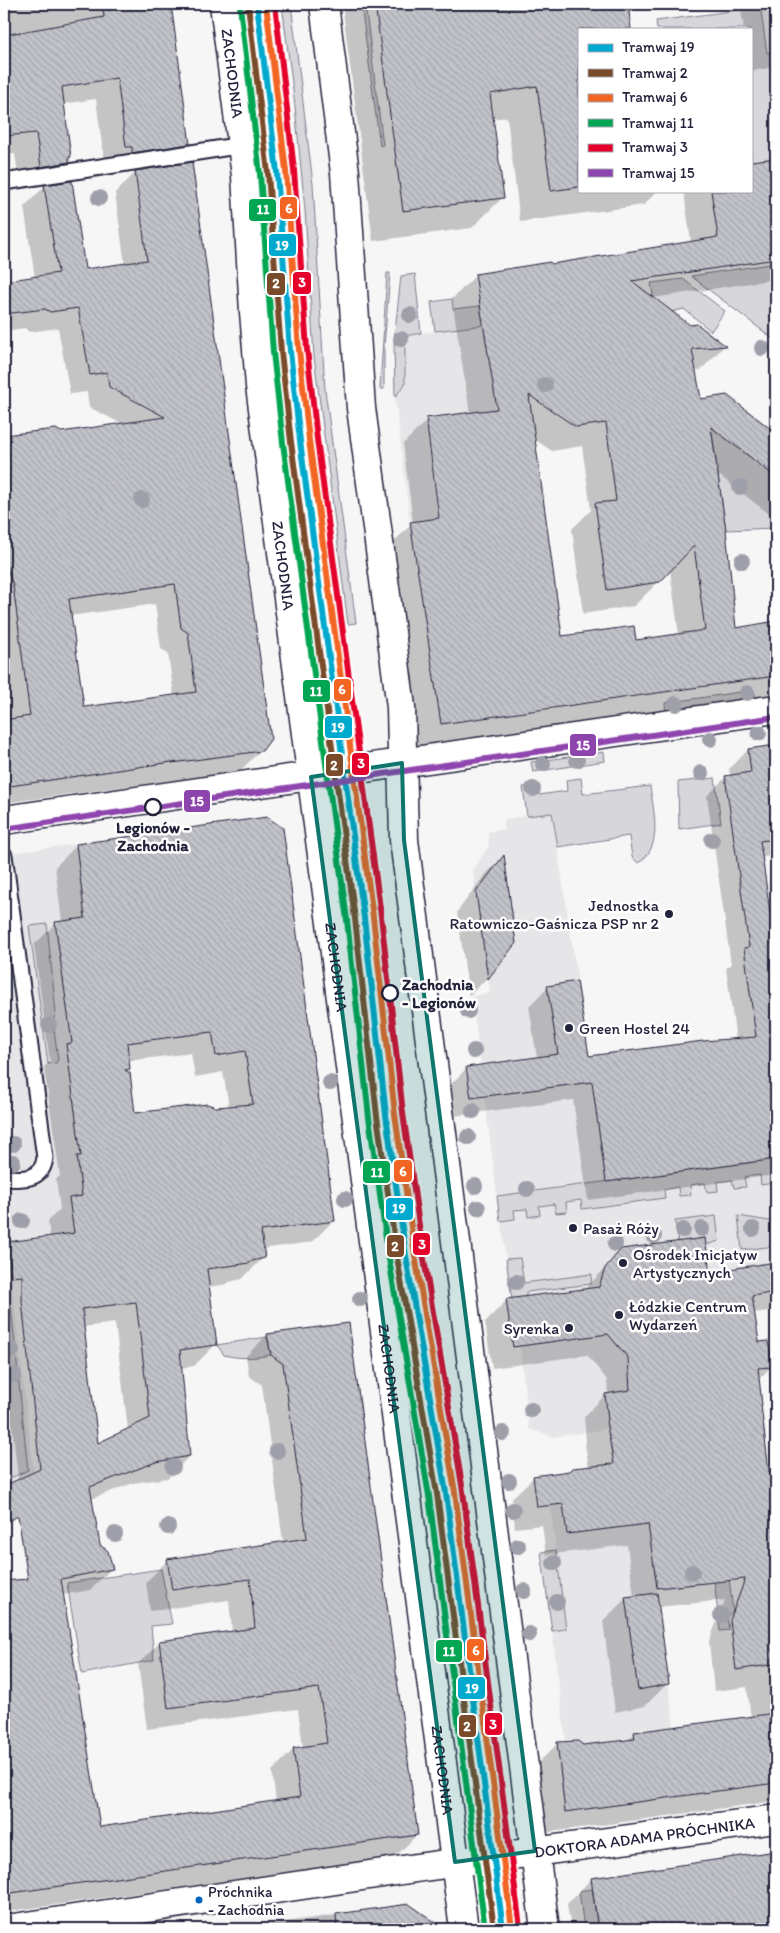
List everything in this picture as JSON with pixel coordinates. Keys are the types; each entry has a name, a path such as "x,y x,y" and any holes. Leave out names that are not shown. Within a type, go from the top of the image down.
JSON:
{"main road":[{"name":"ZACHODNIA","path":"224,4 243,145 260,386 464,1929"},
{"path":"324,4 345,173 361,408 401,708 404,840 545,1929"},
{"path":"4,820 776,710"},
{"name":"DOKTORA ADAMA PRÓCHNIKA","path":"7,1929 456,1862 776,1819"}],"lane":[{"path":"4,182 243,145"},
{"path":"4,855 45,1158 44,1165 32,1177 22,1179 4,1178"}],"highlighted area":[{"path":"402,763 404,840 535,1851 455,1862 311,777"}],"shaded area":[{"path":"241,4 250,4 268,155 279,307 271,308 263,175"},
{"path":"282,4 291,4 313,184 325,390 356,623 348,624 314,356 305,210 295,106"},
{"path":"361,4 365,4 383,145 380,146"},
{"path":"746,4 760,4 767,53 776,52 776,158 752,162 752,28 657,28 656,21 747,9"},
{"path":"776,263 776,341 691,276"},
{"path":"387,273 390,273 384,348 384,389 380,389"},
{"path":"415,274 421,333 405,336 405,384 395,397 394,340 401,276"},
{"path":"683,279 725,311 711,331 684,309 656,315 651,283"},
{"path":"452,299 453,309 480,306 484,325 435,331 431,302"},
{"path":"484,325 510,508 410,522 395,397 395,336"},
{"path":"711,427 776,477 776,528 726,530"},
{"path":"754,690 756,699 666,712 665,703"},
{"path":"604,752 605,761 533,772 531,762"},
{"path":"581,778 583,794 650,786 655,828 654,838 646,856 638,863 632,857 629,836 558,847 552,813 527,816 523,787 537,784 539,795 567,791 566,780"},
{"path":"715,778 721,823 679,829 678,782"},
{"path":"552,812 591,1068 606,1181 776,1159 776,1262 724,1270 635,1425 553,1437 529,1429 520,1348 507,1300 512,1299 472,996 490,993 473,871 489,845 488,832 504,829 504,819"},
{"path":"76,844 85,918 56,922 72,1043 66,1045 82,1158 87,1232 7,1242 34,1472 4,1486 4,854"},
{"path":"47,924 56,1013 53,1021 58,1060 56,1063 48,1064 29,926"},
{"path":"776,1159 776,1173 771,1174 773,1183 761,1185 760,1175 744,1177 746,1187 734,1188 732,1180 717,1182 718,1191 707,1192 705,1183 690,1185 691,1195 679,1196 678,1187 664,1190 665,1198 582,1209 581,1200 566,1202 567,1212 556,1213 554,1204 539,1206 540,1215 528,1217 527,1209 514,1210 515,1219 500,1221 497,1196"},
{"path":"716,1216 719,1241 706,1245 705,1238 678,1242 675,1221"},
{"path":"738,1216 776,1222 776,1246 742,1250"},
{"path":"520,1258 524,1283 592,1274 591,1284 526,1292 526,1297 512,1299 506,1259"},
{"path":"4,1305 11,1306 28,1470 4,1481"},
{"path":"267,1337 271,1355 259,1357 248,1358 224,1355 217,1345"},
{"path":"644,1493 683,1796 565,1812 557,1743 566,1741 552,1631 566,1629 550,1505"},
{"path":"556,1550 566,1629 552,1631 541,1552"},
{"path":"726,1554 733,1611 727,1617 729,1630 720,1631 711,1555"},
{"path":"161,1569 172,1624 151,1626 154,1660 82,1674 67,1583"},
{"path":"592,1889 598,1929 584,1929 579,1891"},
{"path":"409,1904 428,1917 430,1929 227,1929"}],"building":[{"path":"102,4 171,4 190,144 132,153 132,147 126,147 117,78 62,87 71,157 69,157 69,162 41,167 36,133 4,136 4,35 104,17"},
{"path":"375,4 628,4 631,28 578,28 578,187 551,191 537,86 490,94 504,198 403,211"},
{"path":"776,158 776,259 632,281 690,325 697,324 726,346 692,349 701,399 727,395 776,433 776,477 711,427 726,530 736,628 776,621 776,676 441,724 410,522 439,518 426,418 497,409 475,274 550,262 552,264 718,237 711,192 752,192 752,161","holes":["529,395 576,427 606,423 616,501 595,503 607,590 660,582 694,546 705,630 636,640 634,626 562,636"]},
{"path":"192,162 271,739 262,751 172,762 4,787 4,720 30,716 13,585 4,560 4,435 56,429 61,432 165,417 109,387 107,372 90,375 78,308 50,312 45,309 4,314 4,281 58,273 44,185 72,181 85,269 147,260 135,171","holes":["175,584 181,628 188,633 196,692 84,707 69,599"]},
{"path":"776,745 776,839 760,841 776,955 776,1159 606,1182 592,1082 471,1098 466,1067 558,1054 547,986 577,981 589,1056 703,1041 756,1037 744,948 749,947 725,776 751,772 748,749"},
{"path":"267,817 283,828 335,1221 261,1231 265,1258 250,1263 207,1269 217,1345 180,1350 190,1456 156,1462 90,1487 100,1545 108,1551 113,1569 61,1579 100,1827 300,1797 293,1748 327,1743 319,1688 168,1708 159,1641 255,1628 250,1579 172,1590 167,1559 307,1538 283,1364 271,1355 267,1334 349,1323 418,1835 4,1894 4,1581 28,1579 18,1516 4,1523 4,1486 40,1469 22,1301 22,1276 11,1277 7,1242 74,1233 69,1198 82,1196 77,1156 81,1156 66,1044 72,1043 55,922 85,918 76,844","holes":["212,1032 216,1056 245,1051 253,1104 216,1107 207,1104 135,1113 130,1073 125,1070 130,1069 127,1043","136,1302 150,1418 98,1443 82,1309"]},
{"path":"504,855 516,943 488,979 476,892"},
{"path":"705,1238 710,1272 776,1262 776,1292 752,1296 759,1342 768,1341 773,1367 758,1368 769,1472 772,1472 773,1482 776,1482 776,1664 736,1670 730,1620 745,1579 657,1588 648,1524 567,1534 563,1504 537,1507 533,1476 569,1471 572,1468 614,1464 606,1421 608,1420 605,1394 630,1390 628,1358 608,1334 513,1347 506,1299 599,1287 605,1268 621,1249"},
{"path":"657,1593 669,1684 638,1690 625,1597"},
{"path":"776,1713 776,1783 565,1812 557,1742 578,1741 583,1745 635,1739 634,1732"},
{"path":"776,1851 776,1921 752,1925 752,1929 598,1929 591,1878"},
{"path":"409,1904 445,1929 337,1929 336,1914"}],"tram line":[{"name":"19","path":"257,4 277,172 290,351 300,441 364,918 386,1115 406,1256 446,1493 503,1929"},
{"name":"6","path":"266,4 286,171 299,350 309,440 373,917 395,1114 415,1255 455,1492 512,1928"},
{"name":"3","path":"275,4 294,170 307,349 317,439 381,916 403,1113 423,1253 463,1491 520,1927"},
{"name":"2","path":"248,5 268,173 281,352 291,442 355,919 377,1116 397,1257 437,1494 494,1929"},
{"name":"11","path":"240,6 260,174 273,352 283,443 347,920 369,1117 389,1259 429,1496 485,1929"},
{"name":"15","path":"4,829 776,717"}],"place":[{"name":"Legionów - Zachodnia","path":"153,807"},
{"name":"Jednostka Ratowniczo-Gaśnicza PSP nr 2","path":"669,914"},
{"name":"Zachodnia - Legionów","path":"390,993"},
{"name":"Green Hostel 24","path":"569,1028"},
{"name":"Pasaż Róży","path":"573,1228"},
{"name":"Ośrodek Inicjatyw Artystycznych","path":"623,1263"},
{"name":"Łódzkie Centrum Wydarzeń","path":"619,1315"},
{"name":"Syrenka","path":"569,1328"},
{"name":"Próchnika - Zachodnia","path":"199,1900"}]}
